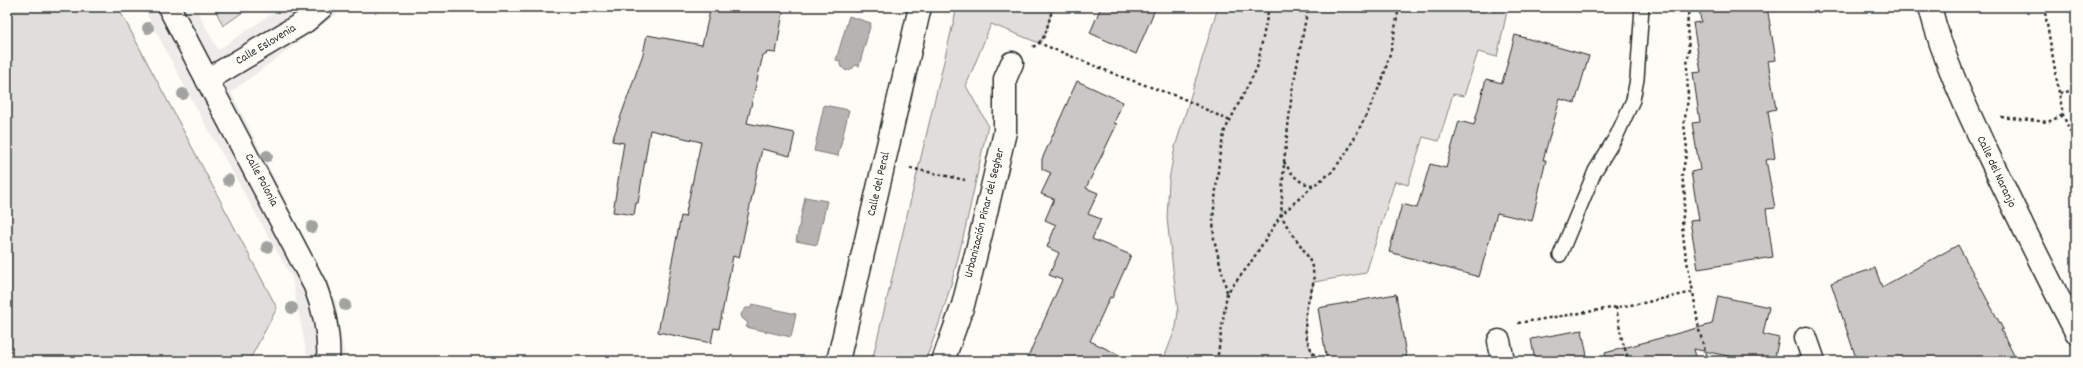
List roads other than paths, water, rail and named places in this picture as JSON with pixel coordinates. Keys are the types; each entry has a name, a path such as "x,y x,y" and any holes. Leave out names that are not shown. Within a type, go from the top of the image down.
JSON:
{"street":[{"name":"Calle Polonia","path":"169,7 315,286 324,308 327,330 328,361"},
{"name":"Calle Eslovenia","path":"208,80 306,21 322,7"},
{"name":"Calle del Peral","path":"838,361 920,7"},
{"name":"Calle del Naranjo","path":"1930,7 1944,54 1969,114 2022,227 2076,332"},
{"name":"Urbanización Pinar del Segher","path":"943,361 962,305 1005,132 1005,79 1012,63"},
{"path":"1806,338 1814,361"}],"lane":[{"path":"1560,255 1594,171 1623,124 1633,100 1637,79 1642,7"}]}
